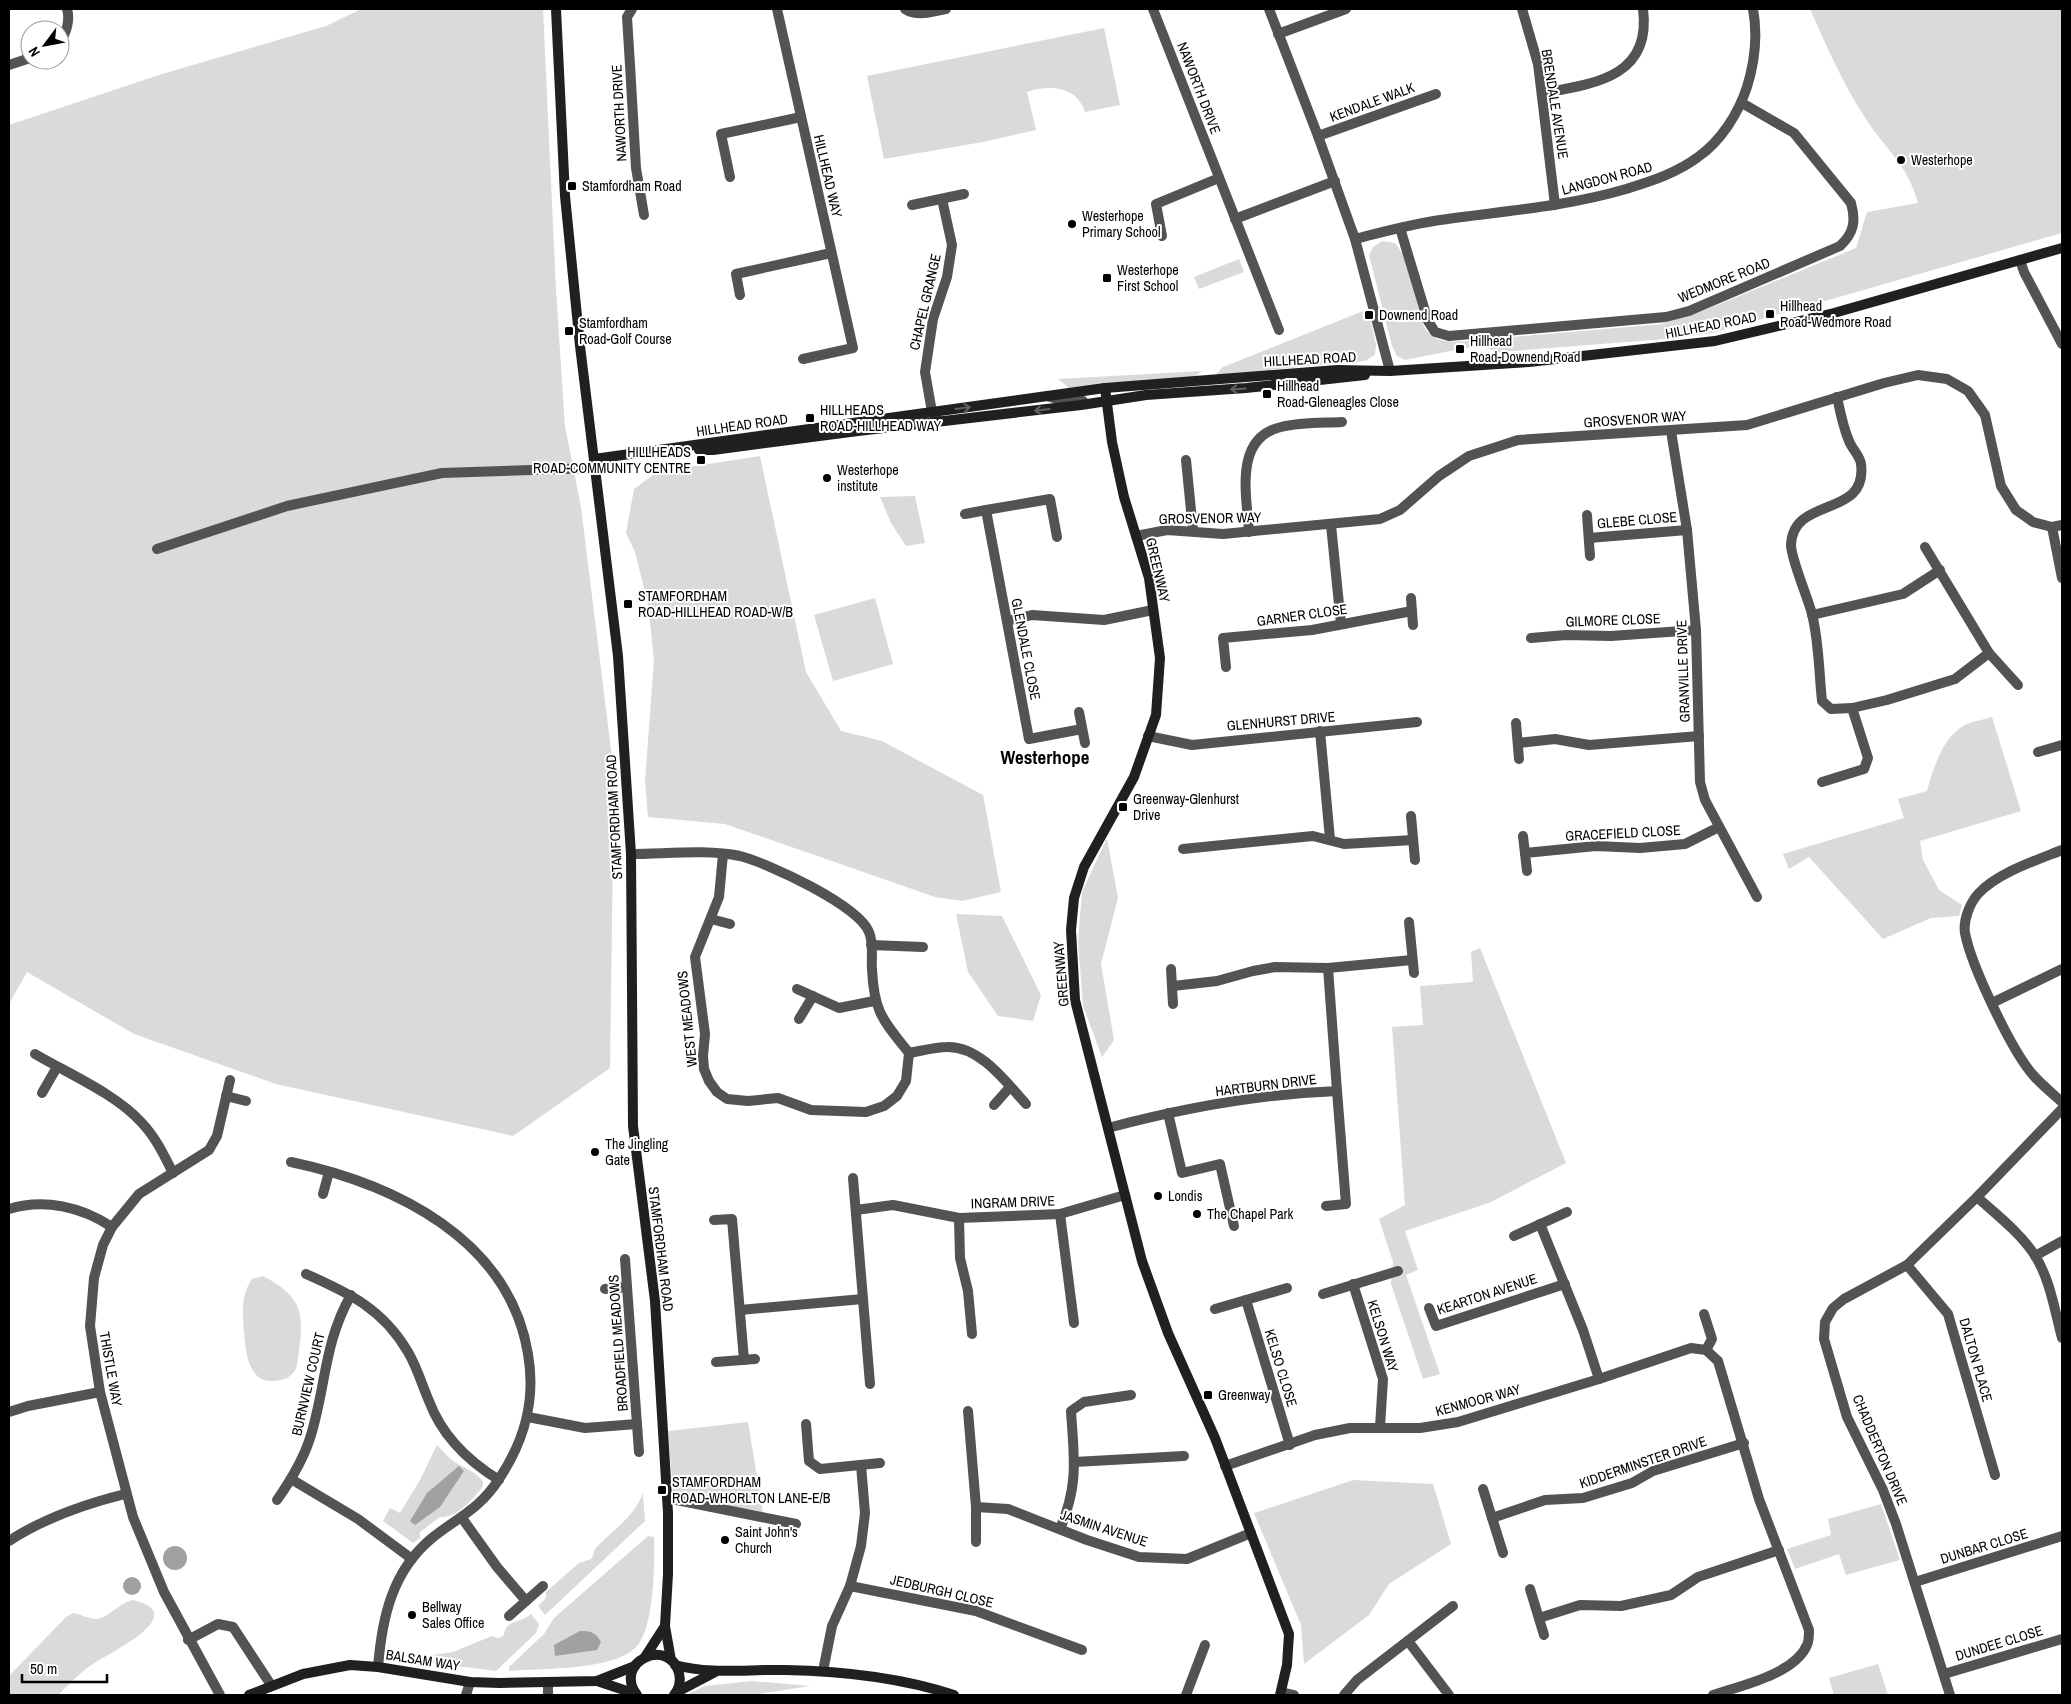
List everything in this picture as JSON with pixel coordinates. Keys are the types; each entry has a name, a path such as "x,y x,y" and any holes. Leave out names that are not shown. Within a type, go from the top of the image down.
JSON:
{"street":[{"name":"STAMFORDHAM ROAD","path":"556,9 565,196 594,464 618,656 631,854 633,1126 655,1301 667,1498 668,1574 665,1626 673,1662 680,1679 675,1694"},
{"name":"NAWORTH DRIVE","path":"632,9 627,17 636,168 644,215"},
{"name":"HILLHEAD WAY","path":"777,9 853,348 803,359"},
{"path":"905,9 912,13 922,14 946,9"},
{"name":"NAWORTH DRIVE","path":"1153,9 1279,330"},
{"path":"672,449 713,450 1107,400 1343,379 1390,371 1355,239 1335,181 1269,9"},
{"path":"1278,34 1346,9"},
{"name":"BRENDALE AVENUE","path":"1522,9 1538,64 1556,205"},
{"path":"1543,93 1602,81 1626,66 1644,39 1643,9"},
{"name":"LANGDON ROAD","path":"1355,239 1438,220 1589,199 1658,179 1678,170 1699,157 1714,142 1726,129 1742,104 1756,48 1757,31 1753,9"},
{"name":"KENDALE WALK","path":"1318,136 1436,94"},
{"name":"WEDMORE ROAD","path":"1400,228 1428,321 1435,332 1449,336 1666,317 1689,311 1840,246 1848,239 1854,228 1854,214 1851,203 1794,133 1742,104"},
{"path":"730,177 721,134 801,117"},
{"path":"1162,236 1156,204 1219,178"},
{"path":"1235,220 1335,181"},
{"path":"912,205 964,194"},
{"name":"CHAPEL GRANGE","path":"932,412 925,372 927,353 934,319 947,276 952,245 942,199"},
{"name":"HILLHEAD ROAD","path":"594,464 672,449 1105,388 1337,370 1390,371 1529,362 1715,341 1834,313 2020,260 2062,250"},
{"path":"740,295 736,274 831,253"},
{"path":"2020,260 2024,272 2062,344"},
{"name":"GROSVENOR WAY","path":"1136,536 1167,530 1193,530 1223,534 1380,520 1400,510 1447,471 1469,456 1490,447 1518,440 1747,425 1836,397 1918,375 1947,379 1968,391 1985,415 2002,486 2016,510 2033,522 2057,526"},
{"name":"GREENWAY","path":"1105,388 1112,442 1136,536 1149,578 1160,658 1156,715 1134,777 1084,868 1074,906 1071,930 1075,1000 1142,1260 1168,1333 1192,1385 1225,1466 1289,1634 1287,1665 1280,1694"},
{"path":"1047,396 1064,401 1107,400"},
{"path":"1836,397 1849,441 1861,463 1861,479 1857,490 1842,503 1812,512 1795,529 1791,546 1812,615 1822,701 1831,709 1852,708 1955,679 1989,653"},
{"path":"923,424 932,412 935,417 944,422"},
{"path":"1249,532 1245,473 1249,454 1262,434 1280,427 1342,422"},
{"name":"GRANVILLE DRIVE","path":"1671,431 1687,530 1696,630 1700,782 1705,800 1757,897"},
{"path":"1186,460 1193,530"},
{"path":"157,549 287,506 442,473 594,464"},
{"path":"965,514 1050,499 1057,537"},
{"name":"GLENDALE CLOSE","path":"986,510 1029,739 1082,729"},
{"name":"GLEBE CLOSE","path":"1587,515 1590,556"},
{"path":"1331,525 1341,624"},
{"path":"2057,526 2062,578"},
{"name":"GLEBE CLOSE","path":"1589,538 1687,530"},
{"path":"1925,547 1989,653 2018,685"},
{"path":"1812,615 1904,594 1940,570"},
{"path":"1411,598 1413,625"},
{"path":"1007,621 1032,615 1104,620 1154,610"},
{"name":"GARNER CLOSE","path":"1226,667 1224,638 1312,630 1412,612"},
{"name":"GILMORE CLOSE","path":"1531,638 1611,636 1696,630"},
{"path":"1822,782 1864,769 1868,758 1852,708"},
{"path":"1079,712 1085,743"},
{"name":"GLENHURST DRIVE","path":"1148,736 1192,745 1416,722"},
{"path":"1516,723 1519,759"},
{"path":"1320,731 1330,840"},
{"path":"1518,743 1555,739 1588,745 1699,736"},
{"path":"2038,752 2062,745"},
{"path":"1411,816 1415,860"},
{"name":"GRACEFIELD CLOSE","path":"1525,853 1596,846 1640,848 1685,844 1719,827"},
{"path":"1183,849 1313,836 1344,844 1413,840"},
{"path":"1523,836 1527,871"},
{"path":"2062,850 1992,883 1978,894 1968,910 1965,931 1972,958 2019,1055 2029,1069 2062,1102"},
{"path":"631,854 724,854 758,862 833,898 854,913 869,931 874,1001 885,1023 909,1053 947,1047 969,1051 992,1068 1026,1104"},
{"name":"WEST MEADOWS","path":"724,854 719,897 695,956 695,971 705,1034 704,1069 709,1081 727,1099 748,1101 778,1098 811,1110 866,1112 884,1106 897,1096 906,1081 909,1053"},
{"path":"712,918 730,924"},
{"path":"1409,922 1414,973"},
{"path":"871,945 923,947"},
{"path":"1173,986 1217,981 1253,970 1328,968 1412,960"},
{"name":"HARTBURN DRIVE","path":"1108,1128 1168,1113 1237,1100 1300,1092 1337,1091 1328,968"},
{"path":"1170,969 1173,986 1173,1004"},
{"path":"1992,1002 2062,969"},
{"path":"797,989 839,1008 874,1001"},
{"path":"799,1019 813,996"},
{"path":"34,1054 118,1102 134,1114 153,1137 173,1173"},
{"path":"42,1093 57,1067"},
{"name":"THISTLE WAY","path":"220,1695 188,1640 152,1566 125,1494 100,1392 91,1343 90,1311 98,1262 112,1227 139,1194 201,1157 214,1142 230,1080"},
{"path":"994,1104 1010,1087"},
{"path":"1326,1206 1346,1204 1337,1091"},
{"path":"226,1096 246,1101"},
{"name":"CHADDERTON DRIVE","path":"1950,1695 1915,1582 1883,1490 1847,1416 1824,1339 1825,1322 1833,1308 1844,1299 1907,1265 1977,1197 2062,1109"},
{"path":"1168,1113 1182,1173 1220,1164 1234,1226"},
{"path":"291,1162 330,1172 376,1189 439,1222 465,1240 485,1260 509,1297 522,1328 531,1379 528,1417 513,1457 499,1480 486,1496 462,1518 432,1538 412,1559 398,1582 386,1608 378,1667"},
{"path":"323,1194 330,1172"},
{"path":"853,1178 870,1384"},
{"name":"INGRAM DRIVE","path":"856,1210 893,1205 959,1218 1060,1214 1125,1195"},
{"path":"1977,1197 2021,1237 2035,1256 2044,1274 2062,1338"},
{"path":"9,1209 42,1205 78,1209 89,1212 112,1227"},
{"path":"1514,1236 1567,1212"},
{"path":"1060,1214 1074,1324"},
{"name":"INGRAM DRIVE","path":"959,1218 960,1258 968,1291 972,1334"},
{"path":"714,1220 732,1219 744,1360"},
{"path":"1540,1224 1584,1330 1600,1379"},
{"path":"2035,1256 2062,1240"},
{"name":"BROADFIELD MEADOWS","path":"625,1259 639,1452"},
{"name":"DALTON PLACE","path":"1907,1265 1948,1314 1994,1475"},
{"path":"1323,1294 1398,1271"},
{"path":"306,1274 351,1295 374,1311 401,1342 414,1363 433,1412 456,1446 476,1464 499,1480"},
{"name":"KELSON WAY","path":"1353,1284 1383,1379 1380,1427"},
{"name":"KEARTON AVENUE","path":"1428,1308 1436,1326 1565,1284"},
{"path":"605,1290 627,1287"},
{"path":"1215,1309 1287,1288"},
{"name":"BURNVIEW COURT","path":"277,1500 291,1480 311,1435 331,1341 351,1295"},
{"path":"740,1310 863,1300"},
{"name":"KELSO CLOSE","path":"1246,1300 1290,1445"},
{"path":"1704,1314 1712,1339 1706,1350 1718,1361 1744,1443 1759,1499 1810,1630 1808,1645 1792,1664 1779,1672 1713,1695"},
{"name":"KENMOOR WAY","path":"1225,1466 1315,1435 1350,1428 1420,1428 1458,1422 1600,1379 1692,1348 1706,1350"},
{"path":"716,1362 755,1359"},
{"path":"9,1412 36,1404 100,1392"},
{"path":"1060,1529 1068,1509 1075,1477 1070,1411 1084,1402 1131,1395"},
{"path":"968,1411 976,1507 976,1542"},
{"name":"BROADFIELD MEADOWS","path":"528,1417 585,1428 637,1424"},
{"path":"806,1424 810,1460 820,1469 880,1464"},
{"name":"KIDDERMINSTER DRIVE","path":"1492,1518 1545,1500 1584,1498 1632,1483 1653,1471 1744,1443"},
{"path":"1074,1462 1184,1456"},
{"path":"823,1671 832,1626 850,1586 861,1546 865,1513 861,1465"},
{"path":"291,1480 358,1519 412,1559"},
{"path":"1483,1489 1502,1553"},
{"path":"9,1541 51,1518 82,1506 125,1494"},
{"path":"667,1498 796,1524"},
{"name":"JASMIN AVENUE","path":"976,1507 1008,1509 1139,1557 1187,1559 1251,1533"},
{"path":"462,1518 497,1567 526,1601"},
{"name":"DUNBAR CLOSE","path":"1915,1582 2062,1536"},
{"path":"1539,1618 1580,1605 1621,1606 1671,1595 1698,1577 1779,1550"},
{"path":"509,1616 543,1586"},
{"name":"JEDBURGH CLOSE","path":"850,1586 976,1611 1082,1650"},
{"path":"1530,1590 1544,1634"},
{"path":"1344,1695 1356,1680 1453,1606"},
{"path":"188,1640 218,1624 233,1627 271,1685"},
{"name":"STAMFORDHAM ROAD","path":"635,1666 645,1657 665,1626"},
{"name":"DUNDEE CLOSE","path":"1944,1674 2062,1639"},
{"path":"1408,1641 1449,1695"},
{"path":"1186,1695 1204,1645"},
{"path":"645,1657 659,1655 673,1662 716,1672 764,1670 823,1671 900,1681 954,1695"},
{"name":"BALSAM WAY","path":"249,1695 271,1685 323,1669 350,1665 378,1667 470,1682 548,1683 597,1681 635,1666"},
{"path":"635,1666 631,1680 636,1695"},
{"path":"675,1694 716,1672"},
{"name":"BALSAM WAY","path":"597,1681 636,1695"},
{"path":"466,1695 470,1682"},
{"path":"548,1683 548,1695"},
{"path":"1280,1694 1294,1695"}],"shaded area":[{"path":"361,9 543,9 556,290 565,426 581,507 614,774 610,1068 513,1136 276,1084 134,1034 27,972 9,1004 9,125 162,74 326,26"},
{"path":"1810,9 2062,9 2062,233 1713,333 1665,339 1499,352 1479,346 1477,340 1662,324 1700,312 1856,248 1867,212 1918,203 1901,166 1872,128 1856,103"},
{"path":"1104,28 1120,105 1085,112 1081,103 1068,92 1053,88 1035,90 1027,92 1036,130 983,142 884,159 867,76"},
{"path":"1382,241 1395,243 1404,256 1424,327 1428,333 1444,341 1469,341 1470,347 1405,360 1397,356 1392,346 1369,255 1373,247"},
{"path":"1239,259 1244,272 1199,289 1194,277"},
{"path":"1368,309 1376,345 1375,355 1365,361 1215,375 1223,367"},
{"path":"1202,371 1194,377 1070,389 1058,379"},
{"path":"760,456 806,672 841,731 882,741 983,795 1001,892 962,901 935,897 725,824 648,817 645,781 654,660 648,604 635,552 626,533 634,489 657,472"},
{"path":"915,496 925,543 906,546 891,523 880,497"},
{"path":"875,598 893,664 833,681 814,615"},
{"path":"1992,717 2021,811 1920,841 1923,860 1939,890 1962,905 1959,916 1931,918 1883,939 1809,857 1789,869 1783,854 1904,818 1898,799 1927,791 1940,754 1957,730 1971,722"},
{"path":"1107,838 1118,898 1101,964 1114,1040 1102,1057 1083,1006 1078,941 1082,892"},
{"path":"956,914 1002,916 1041,995 1033,1021 998,1016 968,972"},
{"path":"1480,948 1566,1163 1491,1202 1405,1231 1418,1270 1406,1275 1440,1374 1423,1379 1391,1284 1393,1262 1379,1219 1405,1205 1392,1027 1423,1025 1420,986 1473,982 1471,952"},
{"path":"263,1276 285,1290 292,1297 300,1314 301,1336 297,1364 292,1374 283,1380 266,1381 260,1378 255,1374 247,1355 243,1317 245,1294 252,1279"},
{"path":"748,1422 763,1513 681,1497 673,1491 668,1431"},
{"path":"437,1445 452,1460 477,1476 483,1482 483,1486 464,1507 452,1515 440,1517 420,1532 420,1538 413,1543 383,1521 390,1508 400,1513 420,1480"},
{"path":"459,1466 464,1471 440,1507 415,1525 410,1521 427,1493"},
{"path":"1353,1480 1433,1484 1451,1544 1389,1584 1369,1615 1304,1664 1301,1625 1254,1513"},
{"path":"643,1493 645,1521 545,1615 538,1606 546,1598 546,1592 579,1563 591,1559 596,1548 629,1516"},
{"path":"1881,1504 1900,1560 1846,1575 1839,1554 1795,1569 1787,1549 1831,1535 1828,1519"},
{"path":"648,1536 654,1537 652,1594 647,1625 643,1637 637,1646 627,1654 596,1664 509,1671 509,1667 544,1634 554,1618"},
{"path":"175,1546 184,1549 187,1558 184,1567 175,1570 166,1567 163,1558 166,1549"},
{"path":"128,1577 136,1577 141,1582 139,1593 128,1595 123,1590 123,1582"},
{"path":"133,1600 149,1606 154,1614 151,1624 129,1643 88,1667 58,1695 9,1695 9,1676 66,1617 73,1613 94,1619 101,1618"},
{"path":"531,1614 539,1624 536,1633 496,1671 433,1663 433,1655 453,1652 492,1636 499,1638 504,1635 505,1630 510,1624"},
{"path":"580,1631 590,1632 597,1636 601,1642 597,1650 555,1656 554,1645"},
{"path":"1878,1664 1888,1695 1834,1695 1829,1678"},
{"path":"752,1681 810,1686 752,1695 686,1695 705,1686"}],"place":[{"name":"Westerhope","path":"1901,160"},
{"name":"Stamfordham Road","path":"572,186"},
{"name":"Westerhope Primary School","path":"1072,224"},
{"name":"Westerhope First School","path":"1107,278"},
{"name":"Hillhead Road-Wedmore Road","path":"1770,314"},
{"name":"Downend Road","path":"1369,315"},
{"name":"Stamfordham Road-Golf Course","path":"569,331"},
{"name":"Hillhead Road-Downend Road","path":"1460,349"},
{"name":"Hillhead Road-Gleneagles Close","path":"1267,394"},
{"name":"HILLHEADS ROAD-HILLHEAD WAY","path":"810,418"},
{"name":"HILLHEADS ROAD-COMMUNITY CENTRE","path":"701,460"},
{"name":"Westerhope institute","path":"827,478"},
{"name":"STAMFORDHAM ROAD-HILLHEAD ROAD-W/B","path":"628,604"},
{"name":"Greenway-Glenhurst Drive","path":"1123,807"},
{"name":"The Jingling Gate","path":"595,1152"},
{"name":"Londis","path":"1158,1196"},
{"name":"The Chapel Park","path":"1197,1214"},
{"name":"Greenway","path":"1208,1395"},
{"name":"STAMFORDHAM ROAD-WHORLTON LANE-E/B","path":"662,1490"},
{"name":"Saint John's Church","path":"725,1540"},
{"name":"Bellway Sales Office","path":"412,1615"}],"district":[{"name":"Westerhope","path":"1045,757"}]}
